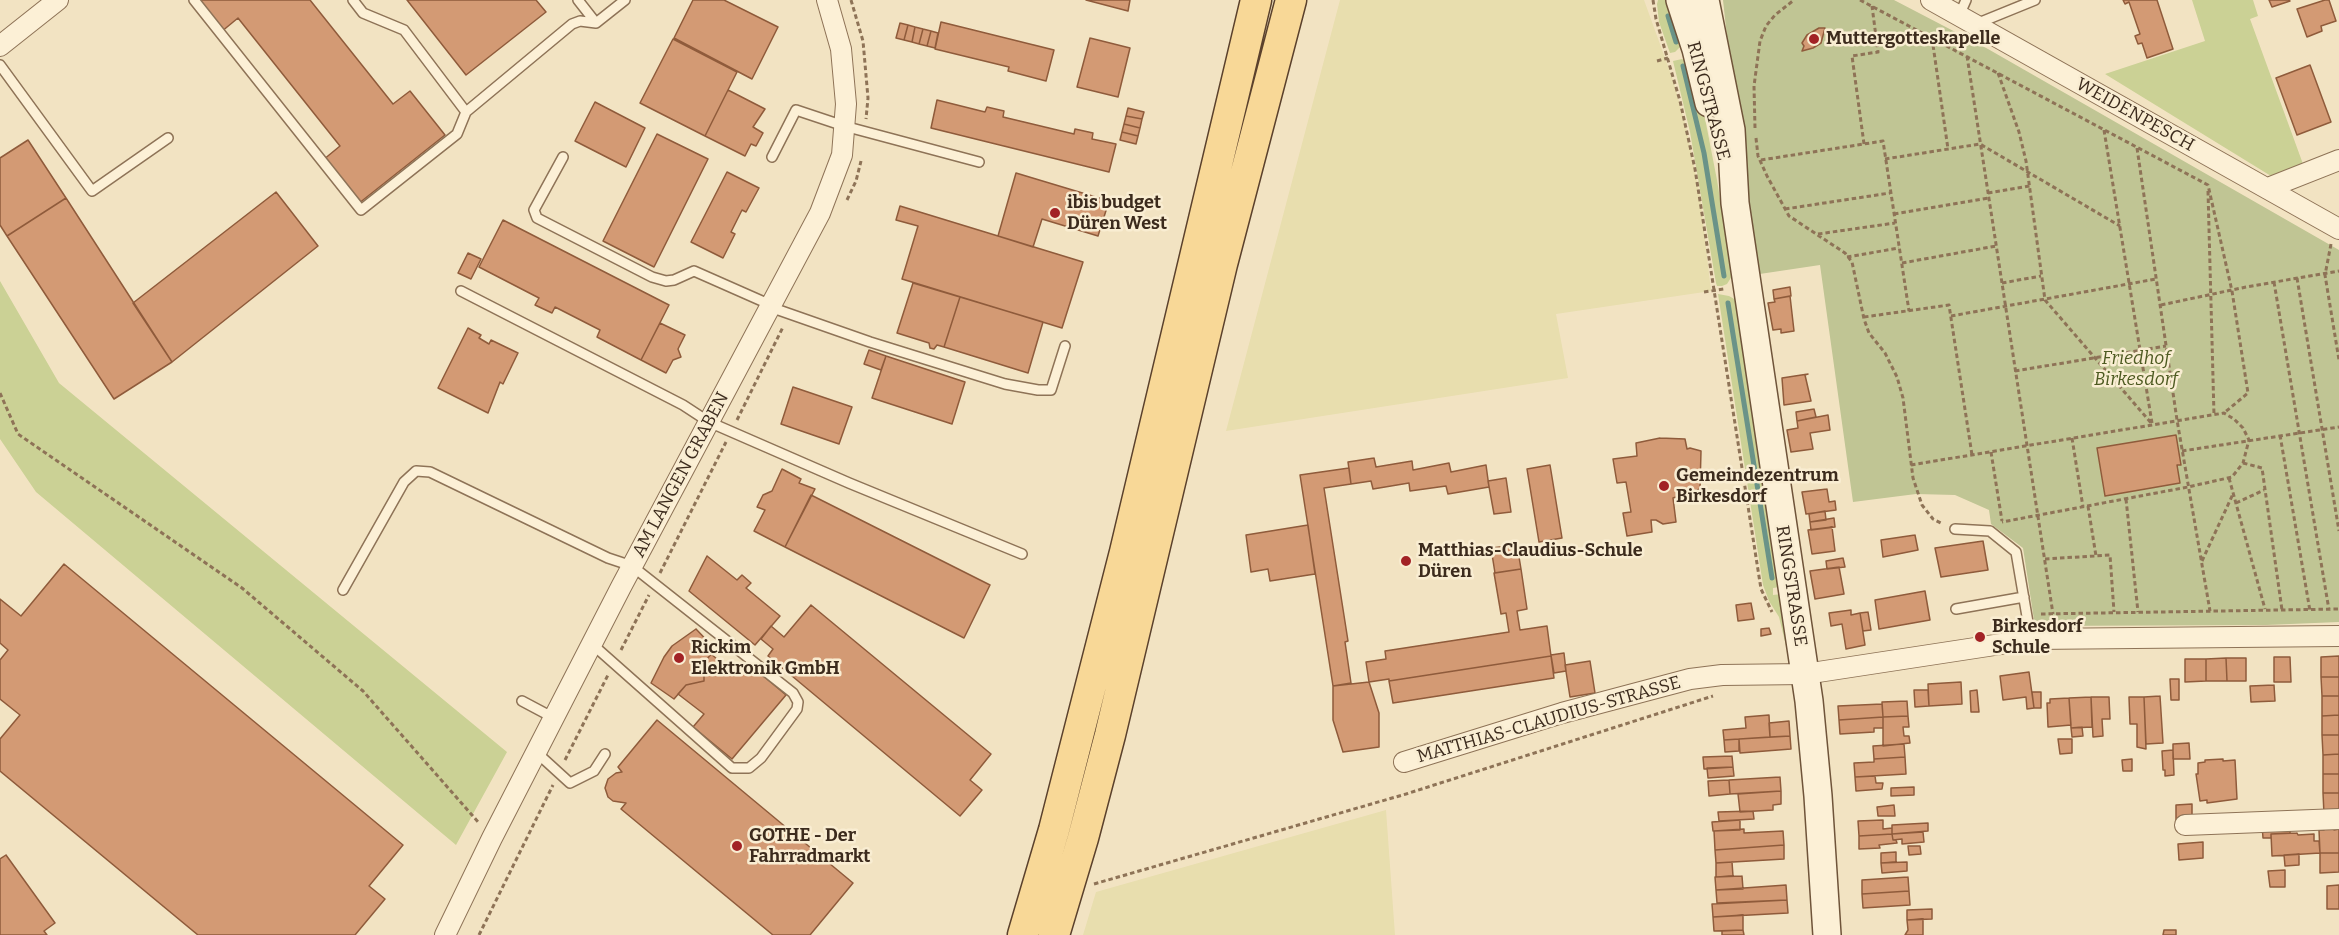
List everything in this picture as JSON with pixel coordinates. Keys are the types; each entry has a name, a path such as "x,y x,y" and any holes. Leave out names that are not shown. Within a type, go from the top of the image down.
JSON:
{"main road":[{"path":"1023,935 1054,830 1122,563 1256,0"},
{"path":"1054,935 1110,735 1233,218 1292,0"},
{"name":"RINGSTRASSE","path":"1680,0 1696,49 1735,203"},
{"name":"RINGSTRASSE","path":"1705,0 1731,130 1735,203 1805,674 1818,795 1827,935"}],"street":[{"path":"0,46 58,0"},
{"name":"AM LANGEN GRABEN","path":"445,935 492,838 632,566 820,213 842,155 846,104 841,49 827,0"},
{"name":"WEIDENPESCH","path":"1930,0 1966,14 2339,229"},
{"path":"2268,188 2339,160"},
{"name":"MATTHIAS-CLAUDIUS-STRASSE","path":"1404,762 1562,713 1690,679 1722,675 1805,674 2031,640 2339,636"},
{"path":"2186,825 2339,819"}],"lane":[{"path":"194,0 361,210 457,134 466,112 572,24 580,21 596,23 625,0"},
{"path":"353,0 363,13 404,30 466,112"},
{"path":"578,0 596,23"},
{"path":"1966,14 2035,0"},
{"path":"0,65 92,190 168,138"},
{"path":"772,157 796,110 844,126 979,162"},
{"path":"563,157 534,210 537,218 652,277 666,281 674,280 694,271 789,315 1005,384 1038,390 1051,390 1065,346"},
{"path":"461,291 683,405 709,422 1022,555"},
{"path":"344,590 404,482 416,471 430,472 608,558 632,566 793,693 798,702 797,709 760,758 749,768 732,768 592,644"},
{"path":"1958,529 1990,531 2016,552 2031,640"},
{"path":"1956,609 2024,597"},
{"path":"522,701 554,718"},
{"path":"536,752 570,783 594,771 605,754"}],"path":[{"path":"1653,0 1656,19 1680,101 1695,169 1761,589 1776,617"},
{"path":"1794,0 1775,15 1766,26 1760,41 1754,86 1755,134 1760,160 1789,216 1852,262 1863,317 1869,333 1885,353 1897,377 1903,398 1913,478 1922,505 1933,519 1958,529 2188,488 2229,478 2237,473 2243,463 2249,440 2243,428 2224,413"},
{"path":"1860,0 2208,185 2232,291 2247,393 2224,413 1911,465"},
{"path":"1864,144 1852,57 1878,52 1872,6"},
{"path":"1932,38 1948,149"},
{"path":"1966,56 2054,614"},
{"path":"1998,73 2019,132 2028,173 2045,299 2152,424"},
{"path":"2104,129 2152,424"},
{"path":"1760,160 1883,141 1909,311"},
{"path":"1886,159 1980,144 2120,225"},
{"path":"2137,147 2177,420 2210,611"},
{"path":"2208,185 2214,414"},
{"path":"1988,193 2030,186"},
{"path":"1785,209 1891,193"},
{"path":"1894,214 1989,198"},
{"path":"1816,234 1896,223"},
{"path":"2339,229 2327,256 2325,273 2339,360"},
{"path":"1902,263 1996,246"},
{"path":"1847,257 1899,248"},
{"path":"2160,305 2339,271"},
{"path":"2002,283 2042,276"},
{"path":"2297,278 2339,531"},
{"path":"1951,316 2156,279"},
{"path":"2274,282 2329,610"},
{"path":"1863,317 1949,305 1971,455"},
{"path":"2015,371 2166,346"},
{"path":"0,393 18,434 242,588 363,691 492,838"},
{"path":"2182,451 2339,427"},
{"path":"2280,435 2310,611"},
{"path":"2072,438 2083,507"},
{"path":"1991,452 2002,522"},
{"path":"2243,463 2262,468 2282,610"},
{"path":"2229,478 2265,610"},
{"path":"2236,503 2264,490"},
{"path":"2201,563 2234,493"},
{"path":"2126,499 2138,612"},
{"path":"2088,506 2096,556"},
{"path":"2045,559 2110,555 2114,612"},
{"path":"2027,616 2114,612 2339,609"},
{"path":"1090,885 1406,794 1720,693"}],"shaded area":[{"path":"1340,0 1644,0 1673,80 1686,127 1700,196 1711,291 1556,314 1568,378 1226,431"},
{"path":"1386,810 1395,935 1083,935 1096,892"}],"green space":[{"path":"1658,0 1670,0 1682,45 1675,52 1670,53 1659,22"},
{"name":"Friedhof Birkesdorf","path":"1723,0 1894,0 1988,49 2339,250 2339,622 2266,625 2035,626 2023,548 1991,524 1989,510 1955,495 1916,494 1853,502 1820,265 1753,275"},
{"path":"2192,0 2253,0 2258,16 2250,19 2303,164 2271,176 2105,74 2205,41"},
{"path":"1682,59 1686,61 1702,103 1717,180 1732,276 1727,284 1722,286 1717,286 1716,283 1690,132 1673,61"},
{"path":"0,281 59,383 507,752 456,845 36,492 0,439"},
{"path":"1718,294 1736,300 1780,587 1773,588 1773,595 1781,594 1788,654 1779,617 1763,585"}],"building":[{"path":"196,0 310,0 393,104 410,91 445,135 358,204 323,160 340,146 238,18 221,32"},
{"path":"407,0 536,0 546,12 466,75"},
{"path":"693,0 724,0 778,27 752,79 674,38"},
{"path":"1086,0 1130,0 1128,11"},
{"path":"2123,0 2157,0 2173,49 2147,58 2142,43 2138,44 2135,36 2140,34 2129,2 2125,4"},
{"path":"2269,0 2289,0 2290,1 2272,7"},
{"path":"2329,0 2336,21 2321,26 2322,31 2307,37 2297,9"},
{"path":"941,22 1054,50 1046,81 1008,71 1009,67 935,49"},
{"path":"900,23 908,25 904,40 896,38"},
{"path":"908,25 915,27 912,42 904,40"},
{"path":"915,27 923,29 919,44 912,42"},
{"name":"Muttergotteskapelle","path":"1819,28 1825,28 1821,43 1802,51 1804,46 1802,43 1807,35"},
{"path":"923,29 931,31 927,46 919,44"},
{"path":"931,31 938,33 935,48 927,46"},
{"path":"1090,38 1130,48 1118,97 1077,87"},
{"path":"673,39 737,72 705,136 640,103"},
{"path":"2310,65 2331,122 2297,135 2276,78"},
{"path":"728,90 765,109 753,127 763,133 756,146 751,144 745,156 705,136"},
{"path":"937,100 985,112 987,107 1004,111 1003,117 1074,134 1075,129 1093,133 1092,139 1116,144 1109,172 931,128"},
{"path":"595,102 645,128 626,167 575,141"},
{"path":"1128,108 1144,112 1142,119 1126,116"},
{"path":"1126,116 1142,119 1140,128 1124,124"},
{"path":"1124,124 1140,128 1138,136 1122,132"},
{"path":"1122,132 1138,136 1136,144 1120,140"},
{"path":"657,134 708,159 654,267 603,241"},
{"path":"28,140 66,198 7,236 0,225 0,158"},
{"path":"727,172 759,188 746,212 742,210 731,232 735,234 723,258 691,242"},
{"name":"ibis budget Düren West","path":"1016,173 1109,201 1098,236 1042,219 1033,247 998,236"},
{"path":"276,192 318,246 172,362 133,303"},
{"path":"66,198 172,362 114,399 7,236"},
{"path":"900,206 1083,262 1062,328 902,279 918,226 896,220"},
{"path":"503,220 669,305 641,360 597,337 600,330 555,307 552,313 535,305 539,298 479,267"},
{"path":"468,253 481,259 471,279 458,273"},
{"path":"913,283 960,297 944,347 937,345 934,349 930,348 929,343 897,333"},
{"path":"1790,287 1791,296 1774,299 1773,290"},
{"path":"1790,296 1794,331 1781,333 1781,329 1773,330 1768,303 1775,302 1774,299"},
{"path":"960,297 1043,322 1028,373 944,347"},
{"path":"660,323 685,335 678,349 681,357 673,360 666,373 641,360"},
{"path":"468,328 481,335 479,338 489,344 491,340 518,353 503,384 500,382 488,413 438,388"},
{"path":"869,350 886,356 881,370 864,364"},
{"path":"886,356 965,382 952,424 872,398"},
{"path":"1808,374 1805,375 1811,401 1784,405 1782,378"},
{"path":"793,387 852,407 839,444 781,424"},
{"path":"1814,409 1816,417 1797,421 1796,412"},
{"path":"1828,415 1830,430 1810,433 1813,449 1791,452 1787,430 1798,428 1797,421"},
{"path":"2176,435 2181,465 2177,465 2180,483 2105,496 2097,448"},
{"name":"Gemeindezentrum Birkesdorf","path":"1660,438 1685,439 1687,449 1701,451 1700,489 1673,498 1676,522 1663,524 1651,520 1652,532 1627,536 1623,513 1631,512 1626,482 1617,483 1613,459 1637,456 1636,443"},
{"path":"1374,458 1376,467 1412,461 1413,470 1449,463 1451,472 1486,465 1489,487 1448,494 1446,486 1410,491 1409,483 1373,489 1371,481 1351,484 1348,462"},
{"path":"1550,465 1562,538 1539,542 1527,469"},
{"path":"1349,468 1351,484 1324,488 1348,641 1345,642 1351,683 1333,686 1300,475"},
{"path":"782,469 801,479 799,483 815,489 785,547 754,531 765,510 757,507 763,495 772,491"},
{"path":"1506,478 1511,512 1494,514 1488,481"},
{"path":"1827,489 1829,502 1835,501 1836,510 1806,514 1802,492"},
{"path":"811,495 990,585 964,638 785,547"},
{"path":"1825,511 1826,520 1810,522 1809,514"},
{"path":"1834,518 1835,527 1811,530 1810,522"},
{"path":"1308,525 1315,574 1270,581 1268,569 1251,572 1246,535"},
{"path":"1832,527 1835,551 1812,554 1808,530"},
{"path":"1915,535 1918,550 1883,557 1881,540"},
{"path":"1983,541 1988,570 1941,577 1935,548"},
{"path":"1517,545 1521,569 1495,573 1491,548"},
{"path":"707,556 737,580 742,575 751,583 746,588 780,616 755,645 689,591"},
{"path":"1843,558 1845,567 1827,569 1826,561"},
{"path":"64,564 403,845 369,886 385,899 355,935 198,935 0,771 0,739 20,715 0,699 0,660 8,650 0,643 0,599 21,616"},
{"path":"1839,567 1844,594 1815,599 1810,571"},
{"path":"1521,569 1527,609 1517,611 1520,630 1547,626 1551,656 1389,681 1389,679 1369,682 1366,662 1386,659 1385,651 1509,632 1506,613 1501,614 1494,573"},
{"path":"1925,591 1930,620 1879,629 1875,600"},
{"path":"1751,603 1754,619 1738,621 1736,605"},
{"path":"811,605 991,754 970,780 982,790 960,816 768,656 773,649 761,639 771,626 784,637"},
{"path":"1851,610 1851,615 1860,613 1865,645 1846,649 1842,624 1831,626 1829,613"},
{"path":"1868,612 1871,630 1863,631 1860,613"},
{"path":"1769,628 1771,634 1761,636 1761,629"},
{"path":"696,629 715,649 704,663 704,681 686,685 674,699 651,683 672,646"},
{"path":"1564,653 1566,671 1554,673 1551,655"},
{"path":"711,654 736,675 747,662 786,695 732,759 693,727 704,714 678,694 686,685 704,681 704,663"},
{"path":"1551,656 1554,678 1393,703 1389,681"},
{"path":"2339,656 2339,677 2321,677 2321,657"},
{"path":"2274,657 2290,657 2291,682 2274,682"},
{"path":"2226,658 2246,658 2246,681 2227,681"},
{"path":"2226,658 2227,681 2206,681 2206,659"},
{"path":"2185,659 2206,659 2206,681 2185,682"},
{"path":"1590,661 1595,693 1570,697 1565,665"},
{"path":"2029,672 2034,708 2027,709 2026,697 2003,700 2000,676"},
{"path":"2321,677 2339,677 2339,696 2322,696"},
{"path":"2170,679 2179,679 2179,700 2171,700"},
{"path":"1369,682 1379,713 1379,747 1343,752 1333,720 1333,686"},
{"path":"1961,682 1962,704 1929,706 1928,684"},
{"path":"2274,685 2275,701 2251,702 2250,686"},
{"path":"1914,690 1928,690 1929,706 1915,707"},
{"path":"1977,690 1979,712 1971,712 1970,691"},
{"path":"2032,692 2041,692 2041,708 2034,708"},
{"path":"2160,696 2163,743 2146,744 2144,697"},
{"path":"2322,696 2339,696 2339,715 2322,716"},
{"path":"2091,697 2092,727 2071,728 2069,698"},
{"path":"2091,697 2109,697 2110,719 2102,719 2103,736 2093,737"},
{"path":"2129,697 2144,697 2146,749 2137,747 2137,724 2130,724"},
{"path":"2069,698 2071,725 2048,727 2047,703 2050,703 2050,699"},
{"path":"1907,701 1908,716 1883,717 1882,702"},
{"path":"1882,704 1883,717 1839,720 1838,706"},
{"path":"1769,715 1770,737 1724,740 1723,730 1746,728 1745,717"},
{"path":"2339,715 2339,735 2322,735 2322,716"},
{"path":"1908,716 1909,727 1903,727 1904,736 1909,736 1910,743 1883,746 1883,717"},
{"path":"1883,717 1883,728 1874,728 1874,732 1840,734 1839,720"},
{"name":"GOTHE - Der Fahrradmarkt","path":"657,720 853,883 810,935 773,935 621,809 626,803 613,801 608,797 605,788 608,779 622,772 618,767"},
{"path":"1789,721 1790,736 1770,737 1769,723"},
{"path":"2082,727 2083,736 2072,737 2071,728"},
{"path":"2322,735 2339,735 2339,754 2323,755"},
{"path":"1790,736 1791,749 1740,753 1739,739"},
{"path":"1739,739 1739,751 1725,752 1724,740"},
{"path":"2058,739 2072,739 2072,753 2060,754"},
{"path":"2189,743 2190,759 2173,759 2173,744"},
{"path":"1904,744 1905,757 1874,759 1873,746"},
{"path":"2173,750 2174,775 2165,776 2162,751"},
{"path":"2339,754 2339,774 2323,774 2323,755"},
{"path":"1732,756 1733,767 1704,769 1703,757"},
{"path":"1905,757 1906,774 1855,777 1854,763"},
{"path":"2132,759 2132,771 2123,771 2122,760"},
{"path":"2223,759 2223,761 2235,760 2237,799 2207,803 2207,800 2200,801 2196,774 2198,774 2198,763 2205,762 2205,760"},
{"path":"1733,767 1734,776 1708,778 1707,768"},
{"path":"2323,774 2339,774 2339,793 2323,793"},
{"path":"1875,776 1876,783 1883,783 1882,789 1856,791 1855,777"},
{"path":"1780,777 1781,791 1730,794 1729,780"},
{"path":"1729,780 1730,794 1709,796 1708,781"},
{"path":"1914,787 1914,795 1891,796 1891,788"},
{"path":"1781,791 1781,804 1773,805 1773,810 1740,812 1738,794"},
{"path":"2323,793 2339,793 2339,813 2324,814"},
{"path":"2192,804 2192,819 2176,820 2176,805"},
{"path":"1894,805 1895,816 1878,816 1877,807"},
{"path":"1753,811 1754,819 1719,821 1718,812"},
{"path":"1740,820 1740,830 1713,831 1712,822"},
{"path":"1883,820 1883,829 1892,828 1892,834 1859,836 1858,821"},
{"path":"1928,823 1928,831 1892,834 1892,825"},
{"path":"2290,824 2290,833 2271,834 2271,838 2263,838 2262,825"},
{"path":"2334,825 2334,830 2339,829 2339,853 2320,853 2319,830 2324,830 2324,826"},
{"path":"1744,829 1744,833 1783,831 1784,845 1715,850 1714,831"},
{"path":"1923,832 1924,842 1902,844 1902,839 1893,840 1892,834"},
{"path":"2297,833 2298,835 2314,834 2314,841 2319,841 2320,853 2272,856 2271,834"},
{"path":"1892,834 1893,840 1897,843 1879,845 1880,848 1859,849 1859,836"},
{"path":"2203,842 2203,858 2179,860 2178,844"},
{"path":"1784,845 1784,859 1716,863 1715,850"},
{"path":"1908,846 1920,846 1921,854 1909,855"},
{"path":"1896,852 1896,862 1881,863 1881,853"},
{"path":"2320,853 2339,853 2339,872 2320,873"},
{"path":"2299,854 2299,865 2285,866 2284,855"},
{"path":"6,855 55,923 44,931 47,935 0,935 0,859"},
{"path":"1732,862 1733,876 1716,877 1716,863"},
{"path":"1907,862 1907,871 1882,873 1881,863"},
{"path":"2285,870 2285,887 2270,887 2268,871"},
{"path":"1742,876 1743,889 1716,890 1715,877"},
{"path":"1908,877 1909,891 1862,894 1862,880"},
{"path":"1786,885 1787,900 1717,903 1716,890"},
{"path":"2339,885 2339,909 2327,909 2327,886"},
{"path":"1909,891 1910,905 1863,908 1862,894"},
{"path":"1787,900 1788,913 1713,917 1712,904"},
{"path":"1932,909 1932,919 1907,920 1907,910"},
{"path":"1743,915 1743,930 1714,931 1713,917"},
{"path":"1923,919 1923,935 1905,935 1908,930 1907,920"},
{"path":"1743,930 1744,935 1722,935 1722,931"},
{"path":"2164,930 2176,930 2176,935 2163,935"}],"waterway":[{"path":"1668,16 1676,42"},
{"path":"1683,66 1704,153 1724,276"},
{"path":"1728,303 1772,578"}],"place":[{"name":"Muttergotteskapelle","path":"1814,39"},
{"name":"ibis budget Düren West","path":"1055,213"},
{"name":"Gemeindezentrum Birkesdorf","path":"1664,486"},
{"name":"Matthias-Claudius-Schule Düren","path":"1406,561"},
{"name":"Birkesdorf Schule","path":"1980,637"},
{"name":"Rickim Elektronik GmbH","path":"679,658"},
{"name":"GOTHE - Der Fahrradmarkt","path":"737,846"}]}
